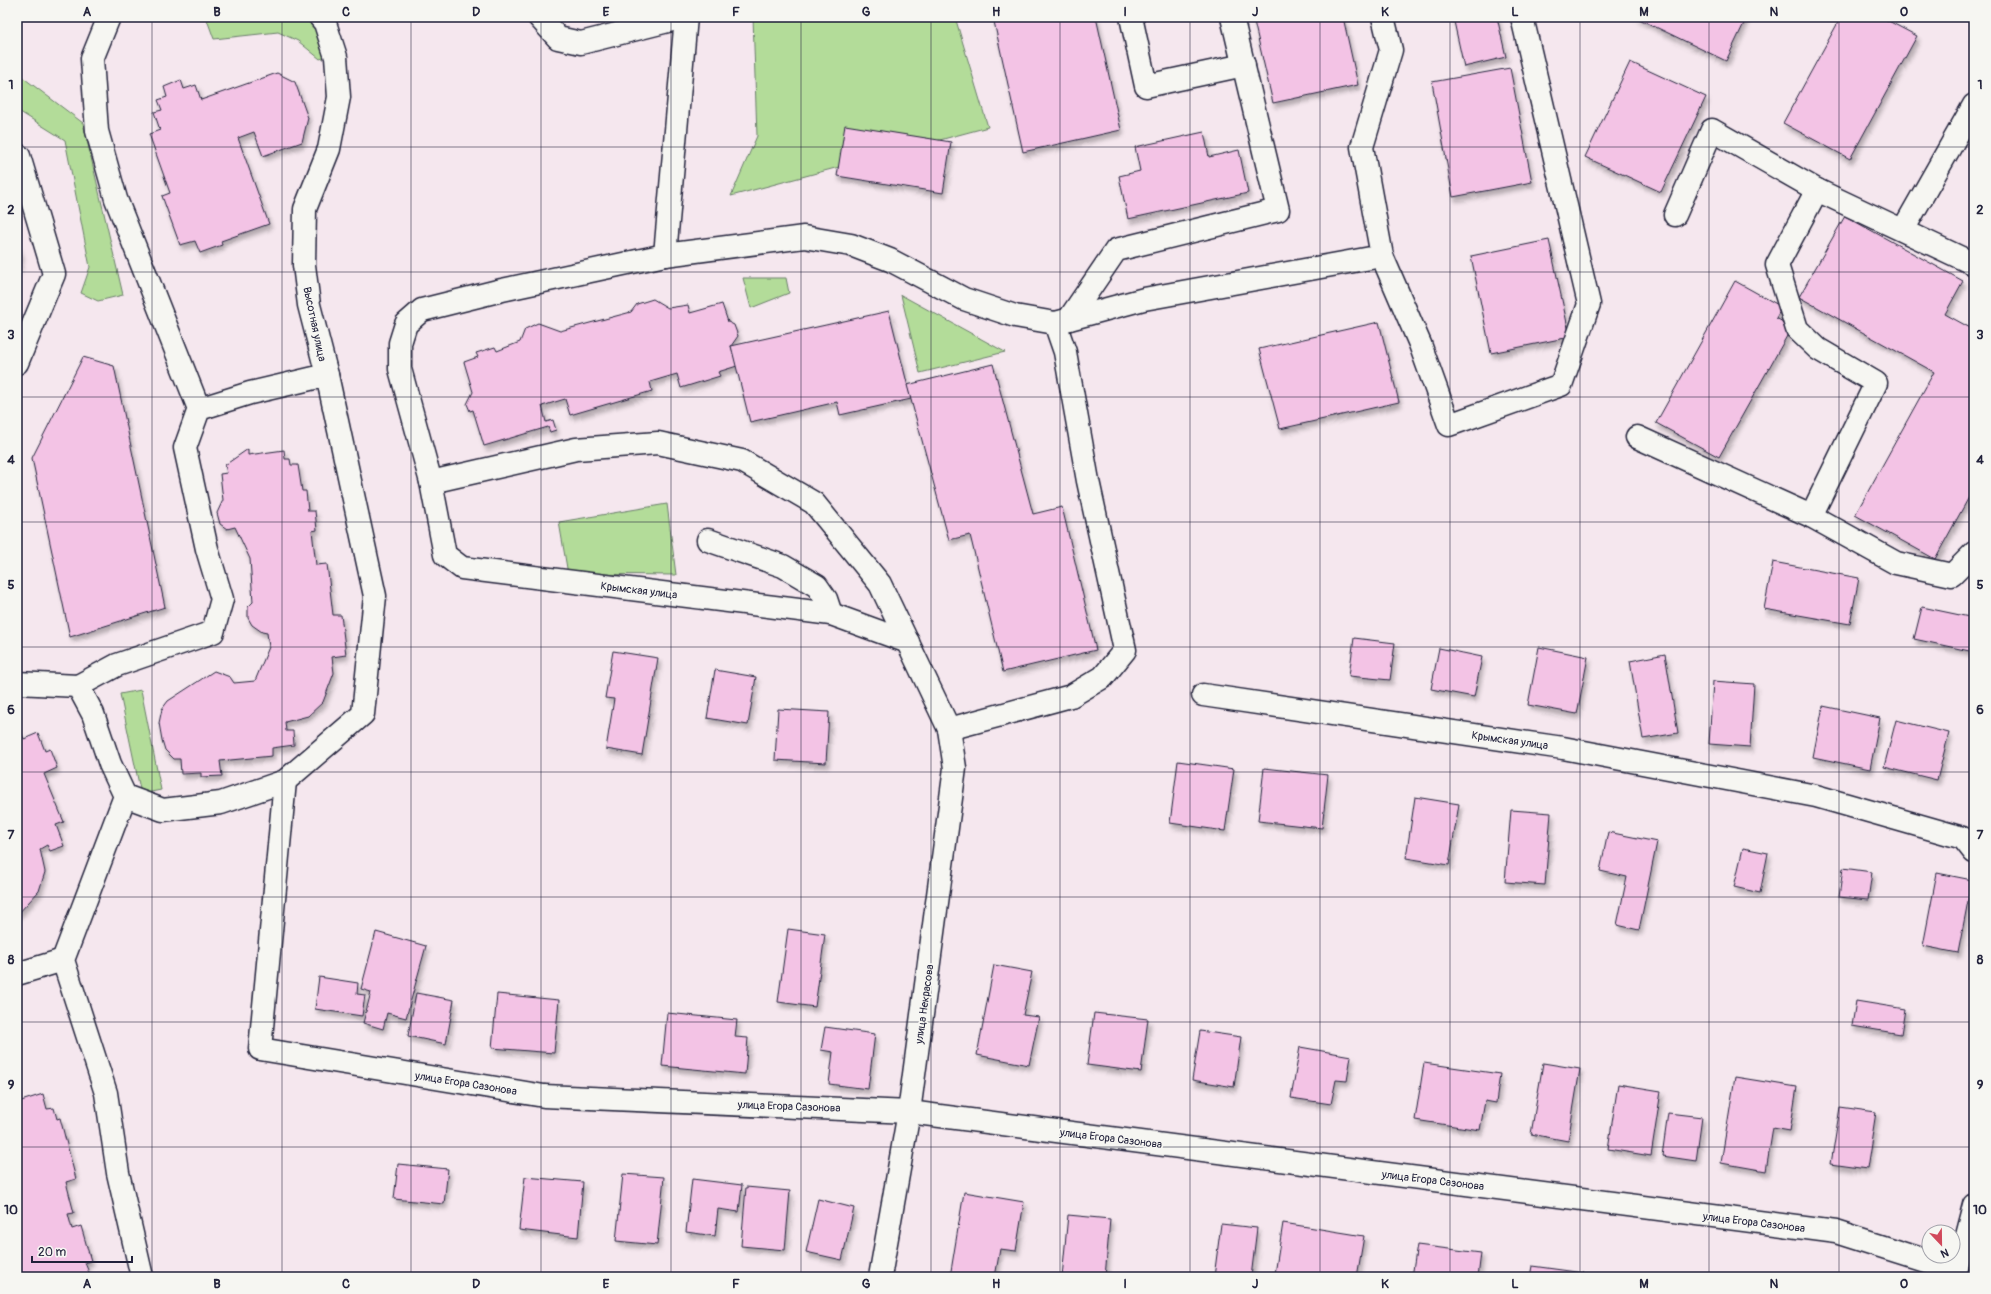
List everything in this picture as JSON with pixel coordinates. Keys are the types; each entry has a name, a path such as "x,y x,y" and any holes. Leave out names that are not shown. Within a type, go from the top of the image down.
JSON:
{"street":[{"path":"17,683 78,686 117,665 213,632 222,599 207,548 185,448 199,409 116,199 97,131 92,59 109,17"},
{"name":"Высотная улица","path":"285,781 363,714 375,596 327,375 309,305 304,265 305,210 329,149 339,97 336,57 325,23 320,17"},
{"path":"539,17 558,38 581,43 685,17 665,255"},
{"path":"1131,17 1146,86 1244,65"},
{"path":"949,729 1071,696 1103,677 1125,650 1088,481 1065,352 1062,321 1116,250 1278,210 1232,17"},
{"path":"1383,17 1391,50 1362,146 1382,256 1420,344 1449,424 1561,385 1589,304 1522,17"},
{"path":"1903,230 1974,105"},
{"path":"1675,215 1712,130 1817,190 1974,264"},
{"path":"17,155 19,156 54,274 17,363"},
{"path":"1812,516 1876,383 1818,349 1798,329 1777,265 1817,190"},
{"name":"Крымская улица","path":"908,642 831,614 462,568 445,555 431,482 400,369 400,343 406,324 422,310 502,290 665,255 804,236 851,245 890,260 964,299 1015,316 1062,321"},
{"path":"1062,321 1144,299 1382,256"},
{"path":"199,409 250,393 327,375"},
{"path":"1637,437 1812,516 1896,563 1952,575 1974,553"},
{"name":"улица Некрасова","path":"431,482 576,449 658,443 742,461 814,503 880,584 949,729 955,768 909,1112 880,1277"},
{"path":"708,540 783,566 816,586 826,599 831,614"},
{"path":"78,686 94,714 110,764 124,796 63,960 106,1093 118,1173 142,1277"},
{"name":"Крымская улица","path":"1202,695 1563,748 1816,796 1963,838 1974,852"},
{"path":"124,796 163,810 221,803 285,781"},
{"name":"улица Егора Сазонова","path":"285,781 260,1049 544,1096 909,1112 1836,1232 1956,1274"},
{"path":"17,974 63,960"},
{"path":"1956,1274 1974,1204"}],"green space":[{"path":"206,17 312,17 328,56 320,59 298,41 278,32 214,39"},
{"path":"753,17 955,17 988,127 731,196 757,136"},
{"path":"17,73 83,123 123,295 98,301 81,293 90,267 65,140 17,110"},
{"path":"743,278 786,278 789,293 751,308"},
{"path":"901,295 1005,352 920,373"},
{"path":"667,504 676,575 568,574 559,522"},
{"path":"141,690 161,790 141,794 120,694"}],"building":[{"path":"993,17 1096,17 1121,130 1023,152"},
{"path":"1253,17 1343,17 1358,85 1273,103"},
{"path":"1453,17 1497,17 1506,57 1464,67"},
{"path":"1635,17 1747,17 1726,61"},
{"path":"1841,17 1881,17 1917,36 1850,159 1783,123"},
{"path":"1630,62 1706,97 1661,192 1585,157"},
{"path":"1510,68 1532,182 1453,197 1432,82"},
{"path":"277,73 295,82 308,118 302,142 263,156 254,132 238,138 269,224 221,241 222,245 200,253 195,241 180,245 162,196 170,193 149,134 160,130 154,112 162,110 158,100 167,97 164,87 181,80 184,89 196,85 201,100"},
{"path":"845,125 951,142 943,193 837,176"},
{"path":"1204,132 1209,157 1239,150 1248,193 1128,219 1119,176 1140,171 1135,147"},
{"path":"1845,216 1963,281 1945,314 1974,330 1974,488 1935,559 1855,515 1934,372 1799,297"},
{"path":"1549,240 1570,337 1491,353 1471,256"},
{"path":"17,244 21,255 17,271"},
{"path":"1735,281 1782,307 1776,318 1792,327 1719,457 1656,423"},
{"path":"653,299 668,308 688,305 690,313 722,304 728,322 734,325 738,336 731,346 737,366 718,372 720,376 681,388 677,374 650,382 652,391 570,415 565,399 542,406 546,422 553,420 556,430 550,432 548,427 484,446 473,410 470,411 467,404 473,392 464,362 478,357 476,353 495,347 497,351 520,342 525,329 538,323 560,331 631,312 637,304"},
{"path":"889,311 911,399 840,415 837,402 750,422 731,346"},
{"path":"1379,322 1399,402 1280,429 1259,349"},
{"path":"83,357 114,366 165,607 70,637 32,458"},
{"path":"993,364 1033,514 1062,507 1096,650 1003,672 970,535 949,540 907,385"},
{"path":"248,449 248,455 284,450 285,459 290,459 291,465 298,465 302,491 306,491 308,511 315,511 317,530 312,531 316,565 327,564 333,615 341,615 346,655 332,657 334,673 323,702 308,716 285,722 286,731 293,731 294,745 272,748 272,756 220,761 222,776 201,777 201,773 181,774 180,759 174,759 165,750 162,740 159,723 162,709 168,701 214,671 230,677 234,683 255,681 269,647 267,633 262,632 252,625 248,618 248,607 253,602 250,559 235,527 227,529 220,524 217,513 223,500 220,474 227,473 225,465"},
{"path":"1773,562 1859,578 1850,624 1764,609"},
{"path":"1922,607 1974,618 1974,652 1914,639"},
{"path":"1354,638 1395,643 1390,680 1349,676"},
{"path":"1539,647 1588,657 1577,714 1528,705"},
{"path":"1439,648 1482,657 1474,697 1431,689"},
{"path":"613,651 658,658 642,755 606,749 614,699 605,698"},
{"path":"1665,654 1678,733 1643,739 1630,661"},
{"path":"715,670 756,677 748,725 707,718"},
{"path":"1713,681 1754,684 1750,747 1709,744"},
{"path":"1823,706 1880,718 1870,769 1813,757"},
{"path":"778,709 829,712 826,763 775,760"},
{"path":"1896,720 1949,733 1937,780 1884,767"},
{"path":"17,732 21,733 24,739 38,733 45,751 50,749 57,768 44,774 64,822 56,825 64,846 50,851 47,845 40,849 45,872 39,891 17,915"},
{"path":"1178,761 1234,769 1225,831 1170,823"},
{"path":"1264,768 1328,775 1322,828 1258,821"},
{"path":"1415,797 1459,804 1449,865 1406,858"},
{"path":"1511,810 1551,813 1545,885 1505,882"},
{"path":"1608,832 1657,842 1639,930 1617,925 1627,877 1600,871"},
{"path":"1743,848 1768,853 1760,893 1734,887"},
{"path":"1843,868 1872,872 1868,900 1839,897"},
{"path":"1937,873 1972,880 1958,953 1923,946"},
{"path":"788,929 825,934 815,1007 778,1002"},
{"path":"376,932 426,946 406,1018 387,1013 383,1029 363,1023 371,992 361,989"},
{"path":"994,965 1032,972 1023,1015 1039,1017 1029,1065 977,1055"},
{"path":"319,977 358,983 357,994 365,995 362,1016 315,1009"},
{"path":"416,993 454,1000 446,1044 408,1036"},
{"path":"497,994 559,1000 554,1053 492,1048"},
{"path":"1856,1001 1905,1009 1901,1034 1852,1026"},
{"path":"667,1013 737,1020 735,1037 748,1038 745,1074 662,1066"},
{"path":"1094,1013 1148,1019 1141,1072 1087,1065"},
{"path":"825,1027 875,1034 868,1089 829,1084 833,1052 821,1050"},
{"path":"1200,1031 1241,1037 1234,1087 1192,1080"},
{"path":"1300,1047 1351,1056 1347,1081 1336,1080 1331,1104 1291,1098"},
{"path":"1424,1063 1500,1074 1496,1103 1485,1101 1480,1130 1415,1120"},
{"path":"1543,1063 1580,1069 1568,1141 1531,1134"},
{"path":"1735,1077 1797,1087 1790,1131 1773,1128 1766,1171 1721,1163"},
{"path":"1618,1084 1661,1091 1651,1156 1608,1149"},
{"path":"43,1094 47,1109 54,1108 57,1119 60,1118 76,1179 66,1182 74,1213 68,1214 72,1229 81,1226 91,1261 85,1263 91,1277 17,1277 17,1097 18,1102"},
{"path":"1840,1107 1876,1112 1867,1169 1831,1164"},
{"path":"1668,1113 1702,1117 1696,1161 1662,1156"},
{"path":"398,1164 448,1169 444,1204 394,1199"},
{"path":"623,1174 664,1177 657,1245 616,1241"},
{"path":"525,1177 583,1182 578,1237 519,1230"},
{"path":"692,1179 742,1185 739,1212 718,1209 715,1236 686,1232"},
{"path":"746,1187 790,1191 785,1250 741,1246"},
{"path":"964,1192 1024,1202 1016,1251 1000,1249 995,1277 950,1277"},
{"path":"818,1199 854,1208 842,1260 806,1252"},
{"path":"1068,1215 1110,1219 1105,1277 1062,1277"},
{"path":"1283,1223 1364,1236 1357,1277 1290,1277 1275,1274"},
{"path":"1221,1224 1257,1228 1251,1277 1214,1277"},
{"path":"1417,1245 1481,1253 1478,1277 1412,1277"},
{"path":"1532,1266 1584,1273 1583,1277 1530,1277"}]}
